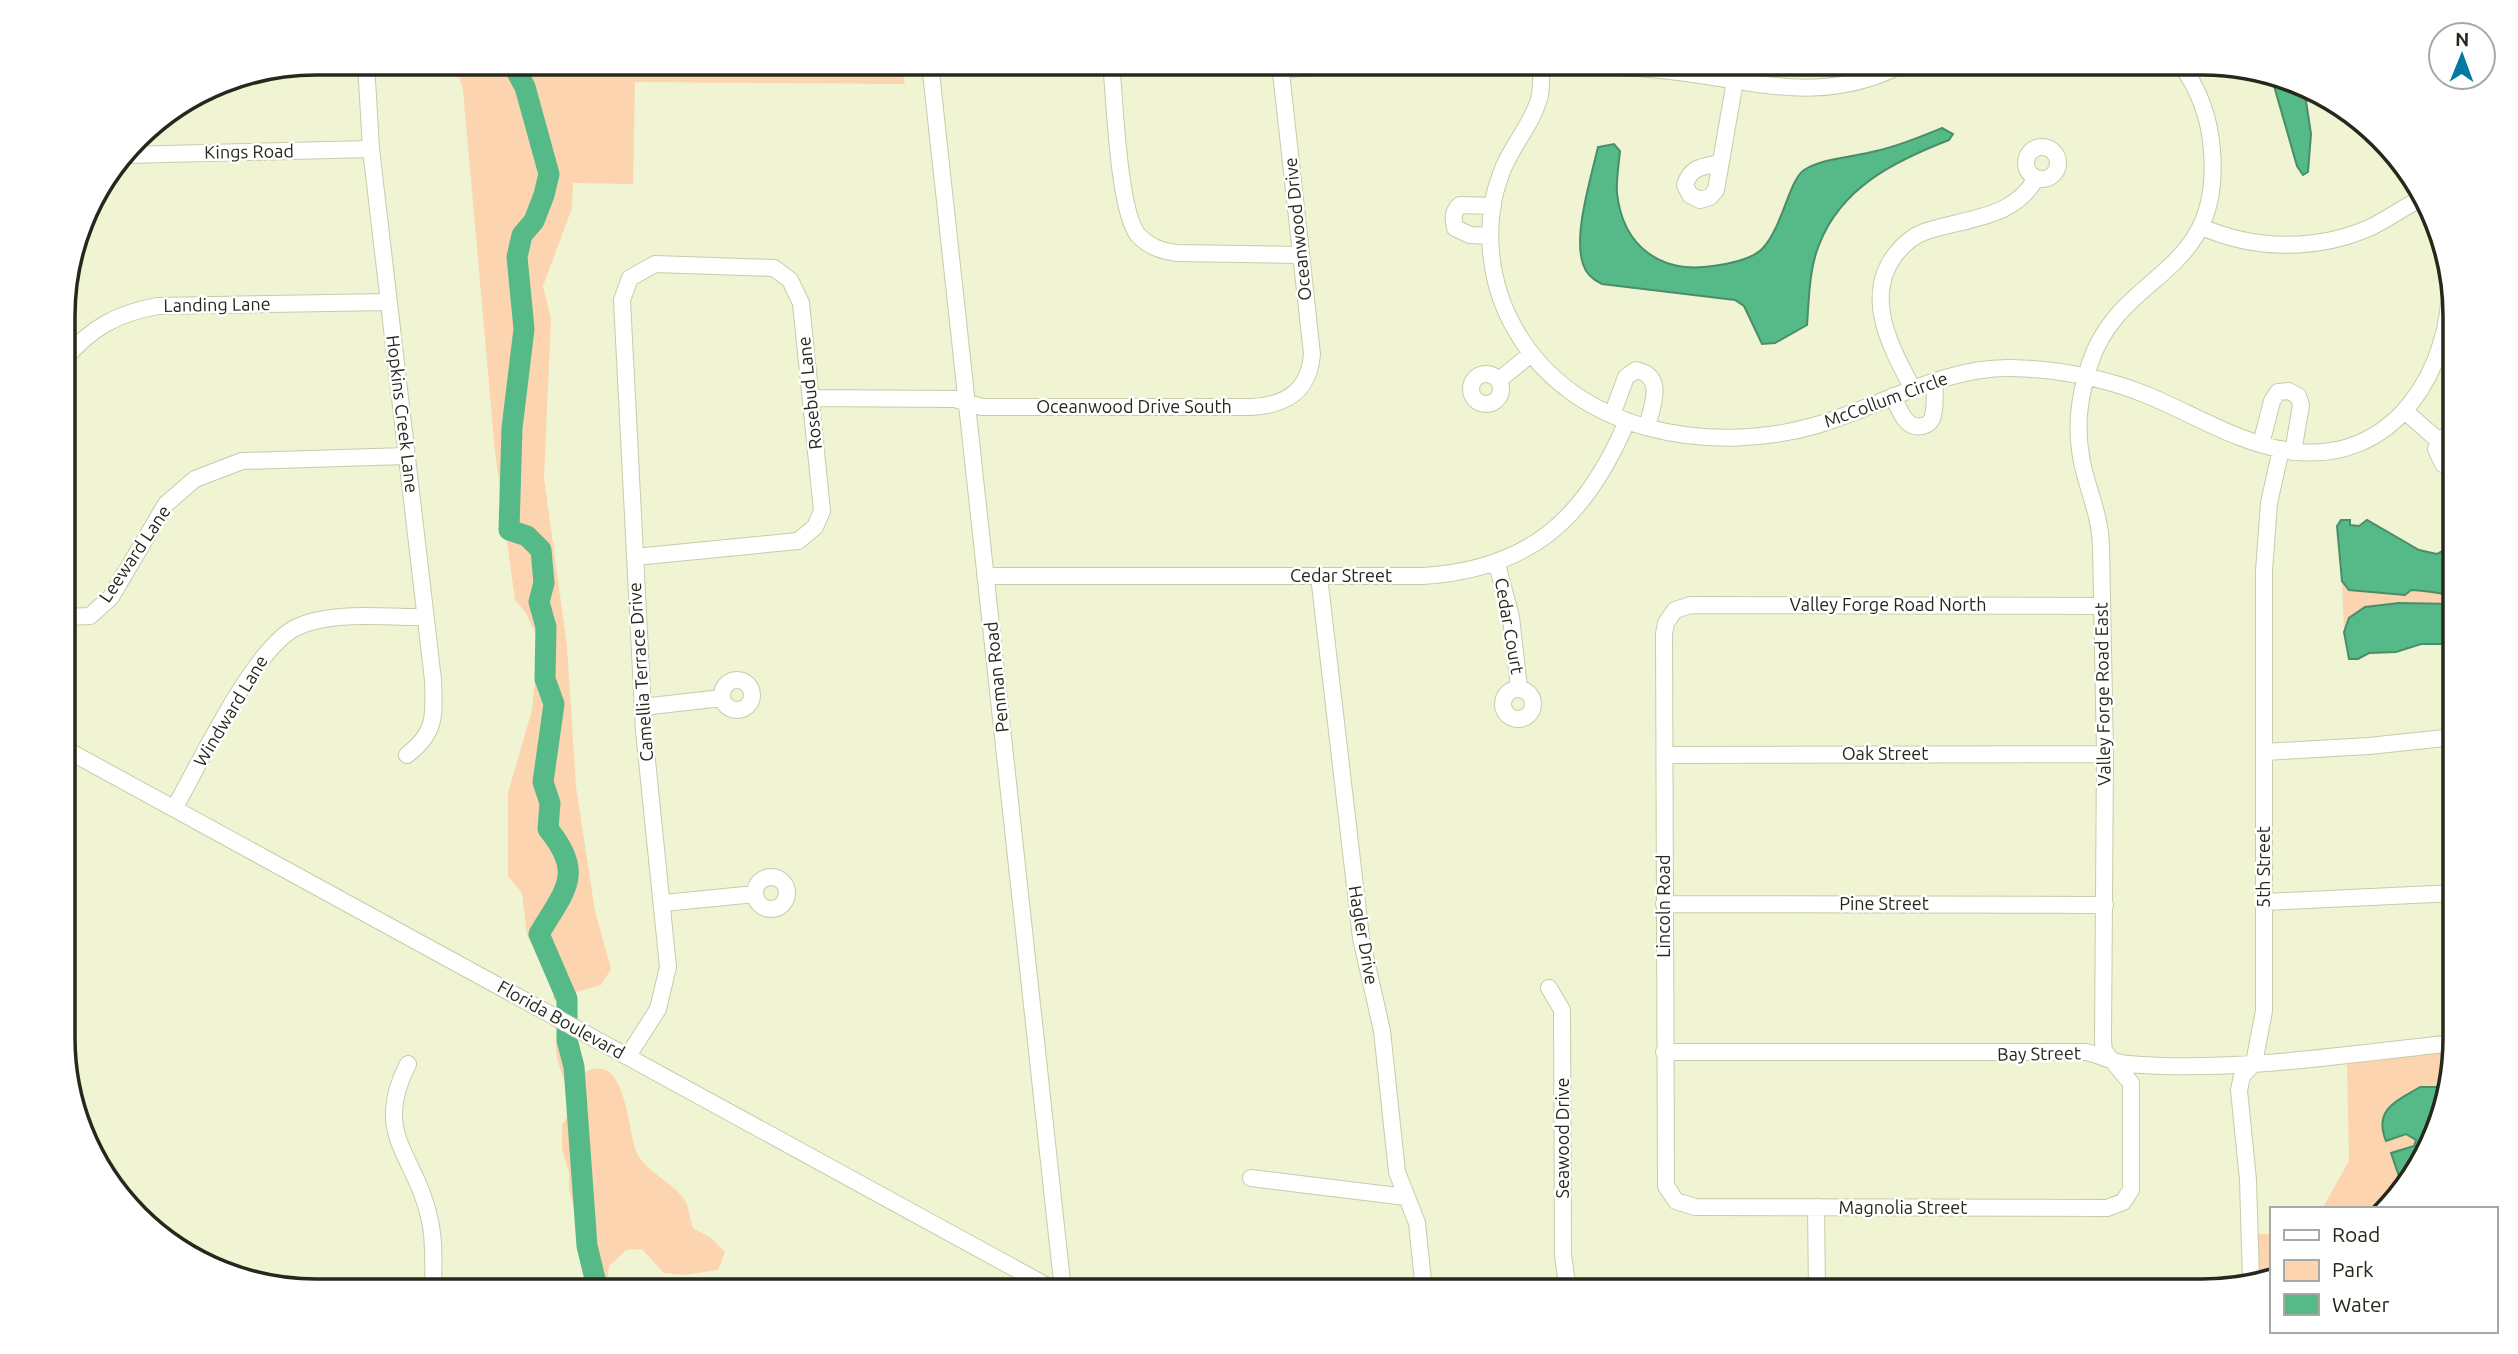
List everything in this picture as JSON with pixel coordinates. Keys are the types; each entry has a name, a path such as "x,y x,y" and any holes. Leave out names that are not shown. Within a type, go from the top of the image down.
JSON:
{"street":[{"name":"Hopkins Creek Lane","path":"367,75 371,149 433,680 433,724 423,743 407,755"},
{"name":"Penman Road","path":"931,75 1062,1279"},
{"path":"1112,75 1126,205 1140,237 1161,251 1177,253 1301,255"},
{"name":"Oceanwood Drive","path":"1282,75 1312,354 1307,379 1298,392"},
{"name":"McCollum Circle","path":"1541,75 1540,97 1500,175 1490,236 1495,276 1514,328 1531,354 1563,386 1620,418 1647,427 1707,437 1783,433 1847,415 1935,381 1996,368 2049,371 2111,382 2260,444 2287,450 2325,451 2346,446 2376,433 2406,412 2420,393 2437,359 2443,336"},
{"path":"1696,75 1776,88 1819,89 1860,81 1875,75"},
{"path":"2186,75 2205,110 2211,135 2212,180 2202,227 2219,235 2258,243 2290,245 2322,242 2370,228 2415,203"},
{"path":"1720,163 1735,81"},
{"name":"Kings Road","path":"137,155 371,149"},
{"path":"1913,389 1895,356 1881,314 1880,284 1888,264 1900,248 1920,233 1988,216 2010,205 2030,188 2036,178"},
{"path":"1490,236 1461,232 1455,228 1453,219 1454,210 1460,205 1493,206"},
{"name":"Valley Forge Road East","path":"2128,1197 2133,1183 2131,1083 2104,1051 2103,1041 2105,754 2100,524 2082,464 2077,429 2091,361 2108,328 2129,303 2174,265 2194,242 2202,227"},
{"name":"Camellia Terrace Drive","path":"628,1056 658,1009 668,967 664,903 642,707 622,313 625,288 630,278 655,264 765,266 783,274"},
{"name":"Rosebud Lane","path":"635,557 798,541 808,534 821,517 822,503 800,303 798,294 783,274"},
{"name":"Landing Lane","path":"76,346 101,325 139,309 158,306 388,302"},
{"path":"1499,380 1531,354"},
{"name":"Cedar Street","path":"985,576 1433,575 1497,564 1542,538 1576,508 1607,464 1620,418 1626,377 1636,370 1652,376 1656,383 1647,427"},
{"path":"1893,396 1905,421 1916,427 1924,426 1931,422 1934,412 1935,381"},
{"name":"5th Street","path":"2251,1274 2248,1181 2239,1090 2242,1076 2254,1063 2264,1011 2265,548 2269,503 2301,405 2298,396 2289,391 2278,393 2272,401 2260,444"},
{"name":"Oceanwood Drive South","path":"811,398 955,399 982,407 1251,407 1282,402 1298,392"},
{"path":"2406,412 2443,436"},
{"path":"2443,441 2436,449 2438,459 2443,462"},
{"name":"Leeward Lane","path":"76,617 90,616 111,597 166,504 195,479 242,461 406,456"},
{"name":"Cedar Court","path":"1497,564 1511,617 1519,688"},
{"name":"Hagler Drive","path":"1319,576 1361,938 1382,1031 1397,1172 1417,1223 1422,1278"},
{"name":"Valley Forge Road North","path":"1675,610 1691,605 2101,606"},
{"name":"Lincoln Road","path":"1675,610 1666,623 1664,634 1664,1052 1666,1186 1676,1201"},
{"name":"Windward Lane","path":"175,807 252,672 279,637 319,620 425,617"},
{"path":"642,707 722,698"},
{"path":"2264,752 2369,747 2443,738"},
{"name":"Florida Boulevard","path":"75,754 1033,1279"},
{"name":"Oak Street","path":"1665,754 2105,754"},
{"path":"664,903 755,894"},
{"path":"2264,902 2443,894"},
{"name":"Pine Street","path":"1664,904 2105,905"},
{"name":"Seawood Drive","path":"1549,988 1562,1010 1563,1255 1566,1278"},
{"name":"Bay Street","path":"1664,1052 2087,1052 2125,1064 2254,1063 2443,1044"},
{"path":"408,1064 397,1086 392,1105 394,1126 430,1222 432,1279"},
{"path":"1251,1178 1406,1197"},
{"name":"Magnolia Street","path":"1676,1201 1695,1207 2106,1208 2115,1206 2128,1197"},
{"path":"1816,1207 1816,1278"}],"green space":[{"path":"459,75 903,75 905,84 635,82 633,184 573,183 572,208 543,286 551,319 544,478 567,646 576,787 595,911 611,969 601,985 576,992 576,1012 553,999 554,982 527,935 522,893 508,876 508,793 532,710 536,635 526,613 515,600 495,452 463,90"},
{"path":"2342,581 2349,590 2405,595 2411,590 2443,594 2443,604 2399,603 2349,618 2344,632"},
{"path":"558,1033 577,1044 583,1073 598,1068 609,1073 618,1083 639,1157 683,1198 693,1228 711,1238 725,1252 718,1270 683,1275 664,1273 642,1249 626,1250 609,1266 607,1279 586,1279 587,1265 579,1254 576,1241 577,1219 569,1190 569,1172 562,1150 562,1124 567,1116 569,1098 557,1059"},
{"path":"2442,1051 2435,1100 2418,1145 2402,1172 2373,1207 2323,1207 2349,1161 2347,1061"},
{"path":"2257,1234 2270,1234 2270,1268 2257,1272"}],"water":[{"path":"2274,87 2307,99 2311,134 2308,172 2303,175 2297,166"},
{"path":"1942,128 1953,134 1949,140 1890,167 1856,192 1841,207 1819,245 1813,264 1807,325 1775,343 1762,344 1744,306 1735,300 1602,284 1584,268 1580,238 1598,147 1614,144 1620,151 1617,193 1627,228 1636,242 1661,261 1694,267 1739,261 1762,249 1775,230 1794,184 1804,170 1829,160 1893,147"},
{"path":"2341,520 2350,520 2350,525 2359,526 2367,520 2419,550 2437,554 2443,551 2443,594 2411,590 2405,595 2349,590 2342,581 2337,526"},
{"path":"2399,603 2443,604 2443,644 2421,644 2396,652 2369,653 2358,659 2349,659 2344,632 2349,618 2365,607"},
{"path":"2420,1087 2437,1088 2418,1145 2399,1176 2391,1153 2414,1146 2416,1140 2406,1134 2386,1141 2383,1121 2390,1107"}],"waterway":[{"path":"518,75 525,87 549,174 534,221 522,235 517,257 524,329 512,428 509,530 527,536 541,550 544,583 539,602 546,627 545,679 554,704 543,782 550,803 548,829 566,858 568,870 563,893 539,934 567,999 567,1040 574,1067 587,1246 595,1279"}]}
